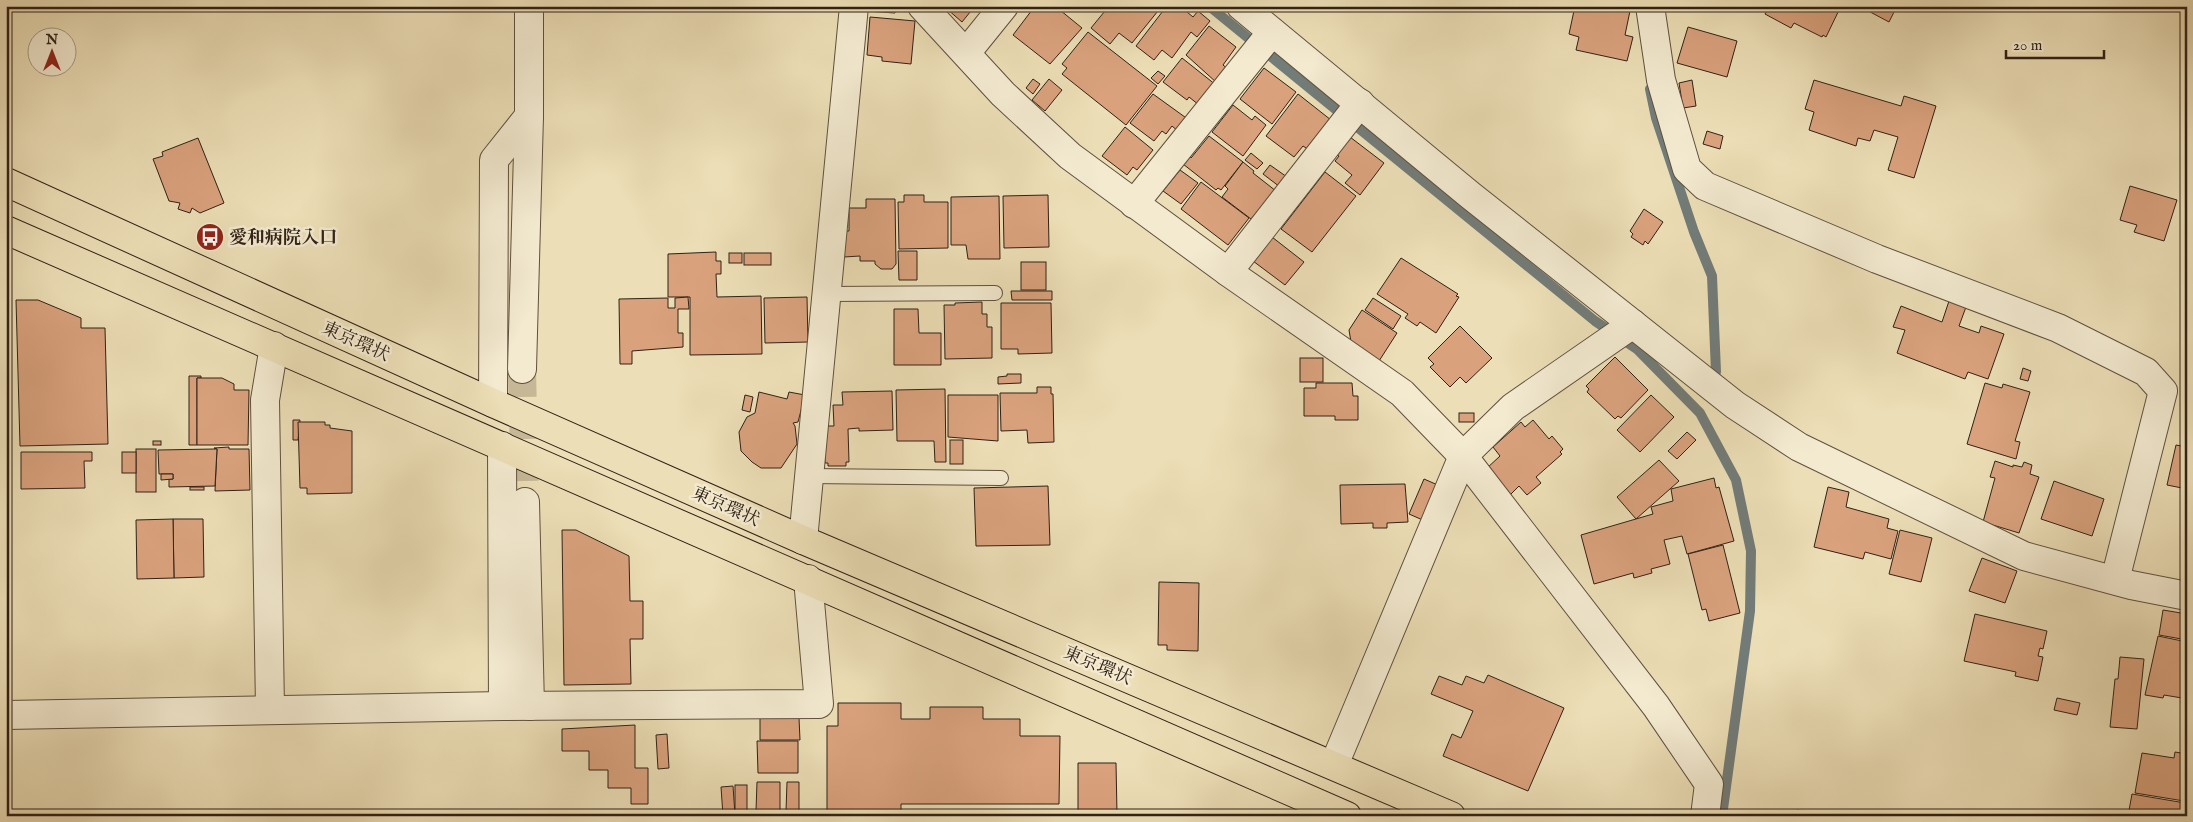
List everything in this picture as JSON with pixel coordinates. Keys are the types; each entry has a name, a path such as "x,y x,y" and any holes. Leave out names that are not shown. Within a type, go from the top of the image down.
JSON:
{"highway":[{"name":"東京環状","path":"6,182 493,404 803,540 1451,816"},
{"name":"東京環状","path":"6,230 1347,816"}],"street":[{"path":"522,369 529,116 529,6"},
{"path":"803,540 854,6"},
{"path":"922,6 1004,94 1070,156 1228,272 1402,393 1463,456 1656,706 1709,784 1705,816"},
{"path":"966,53 1004,6"},
{"path":"1241,6 1263,43 1350,115 1470,195 1735,404 1798,447 2024,556 2115,580 2187,596"},
{"path":"1650,6 1661,80 1687,169 1705,186 1877,260 2058,328 2146,372 2163,391 2115,580"},
{"path":"1134,204 1263,43"},
{"path":"1228,272 1350,115"},
{"path":"493,404 494,160 529,116"},
{"path":"1334,766 1463,456 1513,407 1634,324"},
{"path":"270,709 265,400 274,346"},
{"path":"502,446 502,706"},
{"path":"524,502 530,706"},
{"path":"6,715 270,709 819,704 808,579"}],"lane":[{"path":"826,294 995,292"},
{"path":"809,476 1001,478"}],"building":[{"path":"866,6 896,6 895,13 866,11"},
{"path":"950,6 975,6 962,22 947,9"},
{"path":"1035,6 1055,6 1082,28 1050,64 1013,35"},
{"path":"1109,6 1162,6 1132,43 1119,33 1110,44 1091,28"},
{"path":"1173,6 1186,6 1189,8 1187,12 1193,17 1198,11 1210,21 1197,37 1191,32 1172,58 1162,50 1154,60 1136,46 1166,7 1169,10"},
{"path":"1575,6 1631,6 1625,35 1633,37 1627,61 1576,50 1579,37 1569,34"},
{"path":"1769,6 1841,6 1826,37 1823,35 1822,37 1794,23 1791,28 1765,14"},
{"path":"1859,6 1897,6 1889,22"},
{"path":"870,17 915,21 911,64 882,61 882,57 867,55"},
{"path":"1209,26 1236,47 1223,65 1228,69 1217,83 1186,55"},
{"path":"1688,27 1737,41 1727,77 1677,63"},
{"path":"1088,32 1157,86 1126,125 1062,74 1067,68 1062,64"},
{"path":"1182,58 1216,85 1199,105 1189,97 1187,100 1163,82"},
{"path":"1264,68 1296,92 1272,124 1240,99"},
{"path":"1158,71 1165,76 1158,84 1151,78"},
{"path":"1033,79 1040,84 1033,94 1026,88"},
{"path":"1049,79 1062,90 1045,111 1032,100"},
{"path":"1692,80 1696,106 1683,108 1679,83"},
{"path":"1814,80 1901,106 1904,96 1936,106 1914,178 1888,170 1898,137 1874,130 1870,141 1858,138 1856,146 1809,130 1814,112 1805,109"},
{"path":"1153,94 1189,120 1179,132 1172,126 1166,134 1162,131 1154,141 1130,123"},
{"path":"1298,94 1331,120 1309,150 1303,146 1294,157 1266,136"},
{"path":"1233,105 1252,120 1255,116 1266,125 1243,156 1212,132"},
{"path":"1125,127 1153,150 1137,170 1133,167 1127,175 1102,156"},
{"path":"1707,131 1723,136 1720,149 1703,144"},
{"path":"1209,136 1243,162 1221,190 1218,188 1216,190 1183,164 1189,156 1191,158"},
{"path":"1350,137 1384,163 1360,195 1345,183 1352,175 1335,161"},
{"path":"198,138 224,203 200,213 192,208 190,213 178,209 180,203 169,201 153,159 163,156 162,152"},
{"path":"1251,153 1263,163 1257,169 1245,160"},
{"path":"1243,162 1254,171 1253,173 1276,191 1251,219 1222,197 1228,189 1225,186"},
{"path":"1270,165 1287,177 1280,187 1263,174"},
{"path":"1180,170 1198,183 1181,204 1163,191"},
{"path":"1325,172 1356,196 1312,252 1281,229"},
{"path":"1201,182 1249,218 1228,245 1181,209"},
{"path":"2130,186 2177,200 2164,241 2134,232 2137,225 2120,220"},
{"path":"904,195 924,195 924,202 948,202 948,248 899,249 898,202 904,202"},
{"path":"1048,195 1049,247 1004,248 1003,196"},
{"path":"999,196 1000,259 968,259 966,245 951,245 951,197"},
{"path":"866,199 895,199 896,264 892,269 881,269 875,264 875,261 860,261 860,256 844,257 843,231 849,231 849,208 866,208"},
{"path":"1644,209 1663,222 1648,244 1645,241 1643,245 1631,237 1633,234 1630,231"},
{"path":"1272,237 1304,262 1285,285 1253,261"},
{"path":"898,251 917,251 917,280 899,280"},
{"path":"716,252 716,261 721,261 721,274 716,274 717,297 761,296 762,354 690,355 690,297 668,297 668,254"},
{"path":"729,253 742,253 742,263 729,263"},
{"path":"744,253 771,253 771,265 744,265"},
{"path":"1401,258 1458,294 1456,296 1459,297 1436,333 1420,322 1417,326 1405,318 1408,314 1377,294"},
{"path":"1021,262 1046,262 1046,290 1021,290"},
{"path":"1011,291 1052,291 1052,300 1012,300"},
{"path":"688,297 689,309 678,309 678,333 683,333 683,347 632,351 632,364 620,364 619,299 668,298 668,308 675,308 675,298"},
{"path":"807,297 808,342 765,343 764,298"},
{"path":"1373,298 1401,316 1393,329 1365,310"},
{"path":"16,300 38,300 81,318 81,328 105,328 108,444 20,446"},
{"path":"1949,301 1966,307 1959,326 1979,333 1981,326 2004,334 1988,379 1968,372 1965,379 1897,353 1905,330 1893,327 1901,306 1942,322"},
{"path":"982,302 982,314 987,314 987,327 992,327 992,358 945,359 944,305"},
{"path":"1001,303 1051,303 1052,353 1018,354 1018,349 1001,349"},
{"path":"894,309 918,309 919,333 941,333 941,365 894,365"},
{"path":"1362,310 1397,333 1379,361 1351,342 1349,330"},
{"path":"1460,326 1492,358 1466,383 1460,377 1450,387 1430,367 1434,364 1428,358"},
{"path":"1615,357 1648,390 1621,418 1618,416 1615,419 1587,392 1589,389 1586,386"},
{"path":"1300,358 1323,358 1323,382 1300,382"},
{"path":"2023,368 2031,371 2028,381 2020,379"},
{"path":"1007,374 1021,374 1021,383 998,384 998,377 1007,376"},
{"path":"189,376 201,376 201,378 197,378 197,445 189,445"},
{"path":"197,378 222,378 234,384 234,390 249,390 248,445 197,445"},
{"path":"1316,383 1352,383 1353,396 1358,396 1358,420 1335,420 1335,416 1304,416 1304,388 1316,388"},
{"path":"1985,383 2002,388 2003,384 2030,392 2015,441 2020,442 2016,459 1967,444"},
{"path":"1037,387 1051,387 1051,394 1053,394 1054,442 1028,443 1027,430 1001,431 1000,393 1037,393"},
{"path":"945,389 946,462 935,462 934,441 897,441 896,390"},
{"path":"892,391 893,430 859,431 859,428 848,429 849,462 846,462 846,466 828,466 828,463 825,463 824,426 834,426 833,405 843,405 842,392"},
{"path":"759,392 787,399 789,392 805,395 798,422 793,423 797,444 781,468 761,468 741,451 739,432 747,417 755,413"},
{"path":"745,395 753,397 750,412 742,410"},
{"path":"948,395 998,395 998,441 948,437"},
{"path":"1651,395 1674,417 1640,452 1617,430"},
{"path":"1459,413 1474,413 1474,422 1459,422"},
{"path":"293,420 300,420 298,440 293,440"},
{"path":"1533,420 1549,439 1552,436 1563,449 1560,452 1562,454 1536,477 1541,483 1527,495 1519,486 1508,497 1486,469 1500,456 1493,447 1521,422 1525,427"},
{"path":"298,422 325,422 325,425 330,425 330,428 352,431 352,493 307,494 307,488 300,488"},
{"path":"1687,432 1696,440 1677,459 1668,451"},
{"path":"950,440 963,440 963,464 950,464"},
{"path":"153,441 161,441 161,445 153,445"},
{"path":"2176,445 2187,447 2187,489 2167,485"},
{"path":"229,447 229,449 249,449 250,490 215,491 217,449 214,448"},
{"path":"136,449 156,449 156,492 136,492"},
{"path":"217,449 215,486 169,487 169,479 173,479 173,474 159,474 158,450"},
{"path":"21,452 92,452 92,461 84,461 85,488 21,489"},
{"path":"122,452 136,452 136,473 122,473"},
{"path":"1659,460 1679,481 1636,519 1617,497"},
{"path":"1995,461 2013,467 2013,465 2022,467 2024,462 2032,465 2030,474 2039,477 2019,533 1983,522 1995,478 1990,477"},
{"path":"161,474 173,474 173,479 161,480"},
{"path":"1714,478 1716,488 1719,487 1734,541 1687,554 1682,536 1664,540 1670,564 1651,569 1652,573 1634,578 1633,573 1594,584 1581,535 1653,514 1651,507 1673,501 1671,489"},
{"path":"1424,479 1440,486 1425,521 1409,514"},
{"path":"2054,481 2104,499 2092,536 2041,519"},
{"path":"1405,484 1408,522 1387,523 1387,528 1373,528 1373,523 1341,524 1340,485"},
{"path":"1048,486 1050,545 976,546 974,488"},
{"path":"190,487 204,487 204,490 190,490"},
{"path":"1828,487 1849,492 1846,507 1889,519 1887,528 1898,531 1891,559 1865,552 1863,559 1814,547"},
{"path":"173,519 203,519 204,577 174,578"},
{"path":"173,519 174,578 137,579 136,520"},
{"path":"562,530 576,530 629,556 630,601 643,601 643,639 630,639 631,684 564,685"},
{"path":"1900,530 1932,538 1921,582 1889,574"},
{"path":"1723,545 1740,613 1709,621 1706,609 1702,610 1688,554"},
{"path":"1982,558 2017,571 2005,603 1969,591"},
{"path":"1159,582 1199,583 1198,651 1167,650 1167,645 1158,645"},
{"path":"2163,610 2187,614 2187,640 2159,635"},
{"path":"1975,614 2047,631 2043,649 2040,648 2038,656 2043,657 2038,681 2015,676 2016,672 1964,661"},
{"path":"2158,636 2187,642 2187,705 2181,703 2182,698 2164,695 2163,698 2145,695"},
{"path":"2120,657 2144,659 2137,729 2110,727 2115,679 2118,679"},
{"path":"1488,675 1564,708 1528,791 1443,756 1452,734 1461,738 1473,711 1431,694 1439,676 1462,685 1466,676 1484,683"},
{"path":"2057,698 2080,703 2077,715 2054,710"},
{"path":"838,703 901,703 901,719 930,719 930,707 983,707 983,719 1020,719 1020,736 1060,736 1059,804 901,804 901,811 827,811 827,726 838,726"},
{"path":"760,718 799,718 800,740 760,740"},
{"path":"635,725 635,768 648,768 648,804 631,804 631,788 608,788 608,770 589,770 589,751 562,751 562,729"},
{"path":"667,734 669,768 658,769 656,735"},
{"path":"757,741 798,741 798,773 758,773"},
{"path":"2175,752 2187,754 2187,786 2184,801 2135,793 2142,753 2174,758"},
{"path":"1078,763 1116,763 1117,814 1078,814"},
{"path":"757,782 780,782 780,811 756,811"},
{"path":"787,782 799,782 799,812 786,811"},
{"path":"735,785 747,785 747,815 735,815"},
{"path":"733,786 735,815 723,816 721,787"},
{"path":"2132,794 2185,803 2187,795 2187,816 2128,816"},
{"path":"1797,810 1827,814 1827,816 1797,816"}],"waterway":[{"path":"1209,6 1595,321 1637,349 1700,413 1736,480 1751,551 1750,611 1722,816"},
{"path":"1650,89 1656,118 1694,232 1712,276 1716,372"}],"tunnel":[{"path":"522,369 525,502"}],"place":[{"name":"愛和病院入口","path":"210,237"}]}
